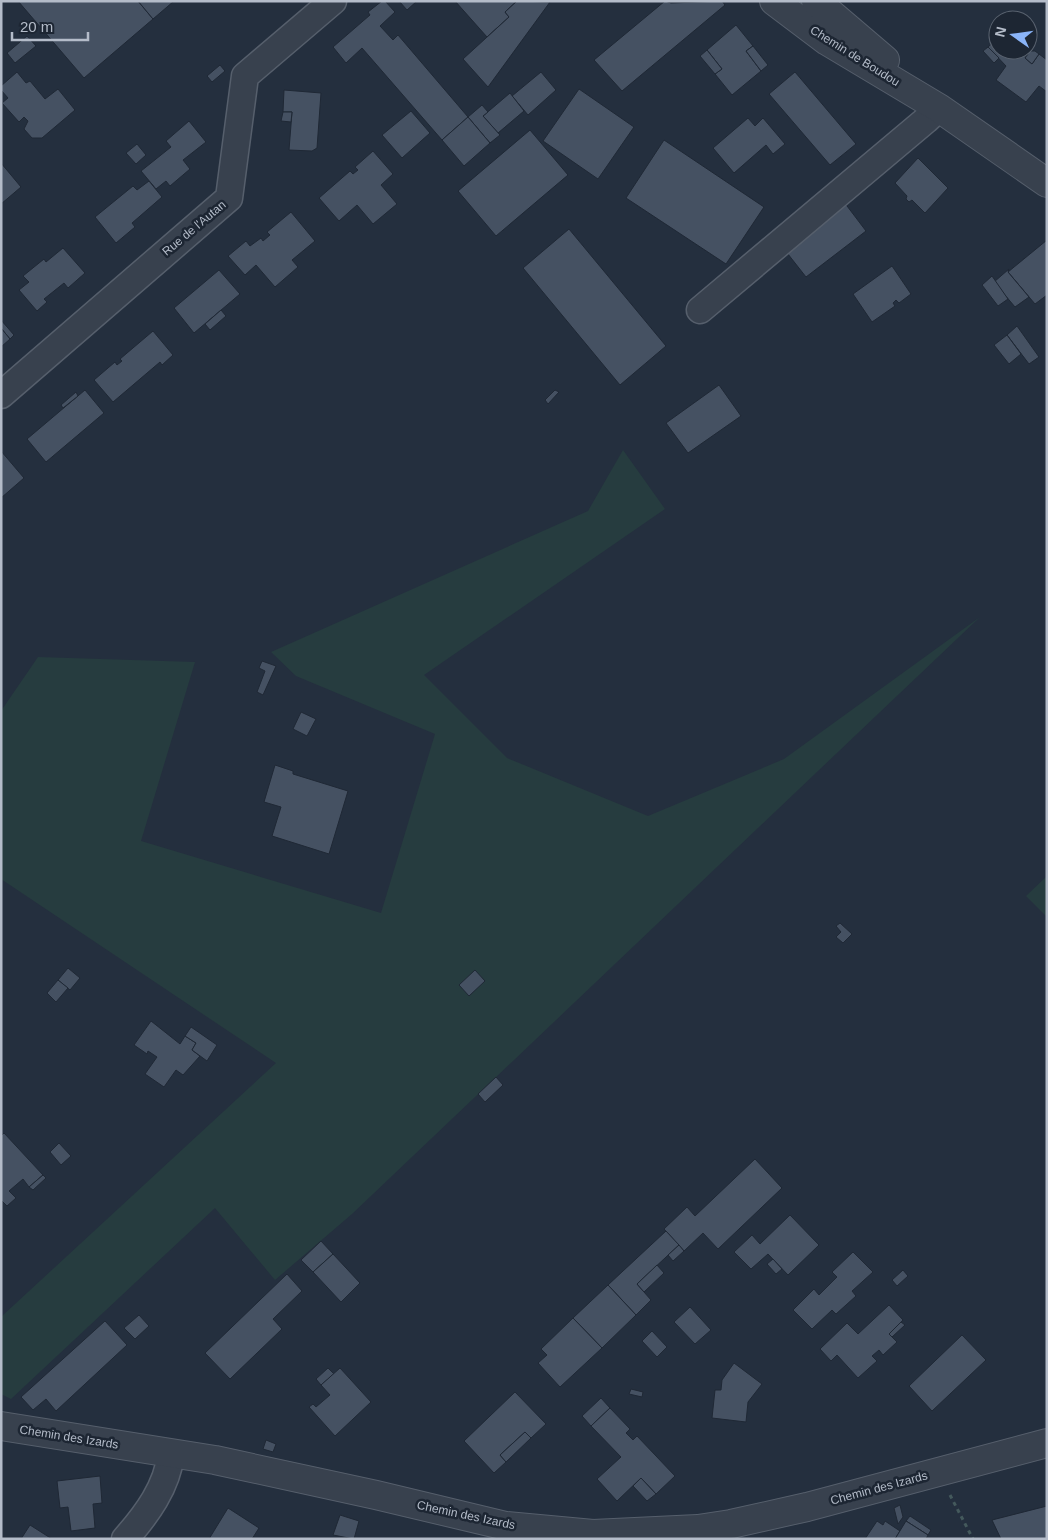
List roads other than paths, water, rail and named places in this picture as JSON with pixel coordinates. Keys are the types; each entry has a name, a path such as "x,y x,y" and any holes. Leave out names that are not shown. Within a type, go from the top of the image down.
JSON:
{"street":[{"name":"Rue de l'Autan","path":"1,395 229,198 245,76 333,1"},
{"name":"Chemin de Boudou","path":"774,1 827,41 939,108 1047,183"},
{"name":"Chemin de Boudou","path":"816,1 939,108"},
{"path":"700,310 939,108"},
{"name":"Chemin des Izards","path":"1,1426 215,1460 376,1494 506,1526 593,1534 698,1529 731,1524 807,1507 1047,1443"},
{"path":"126,1539 141,1521 165,1483 171,1454"}]}
